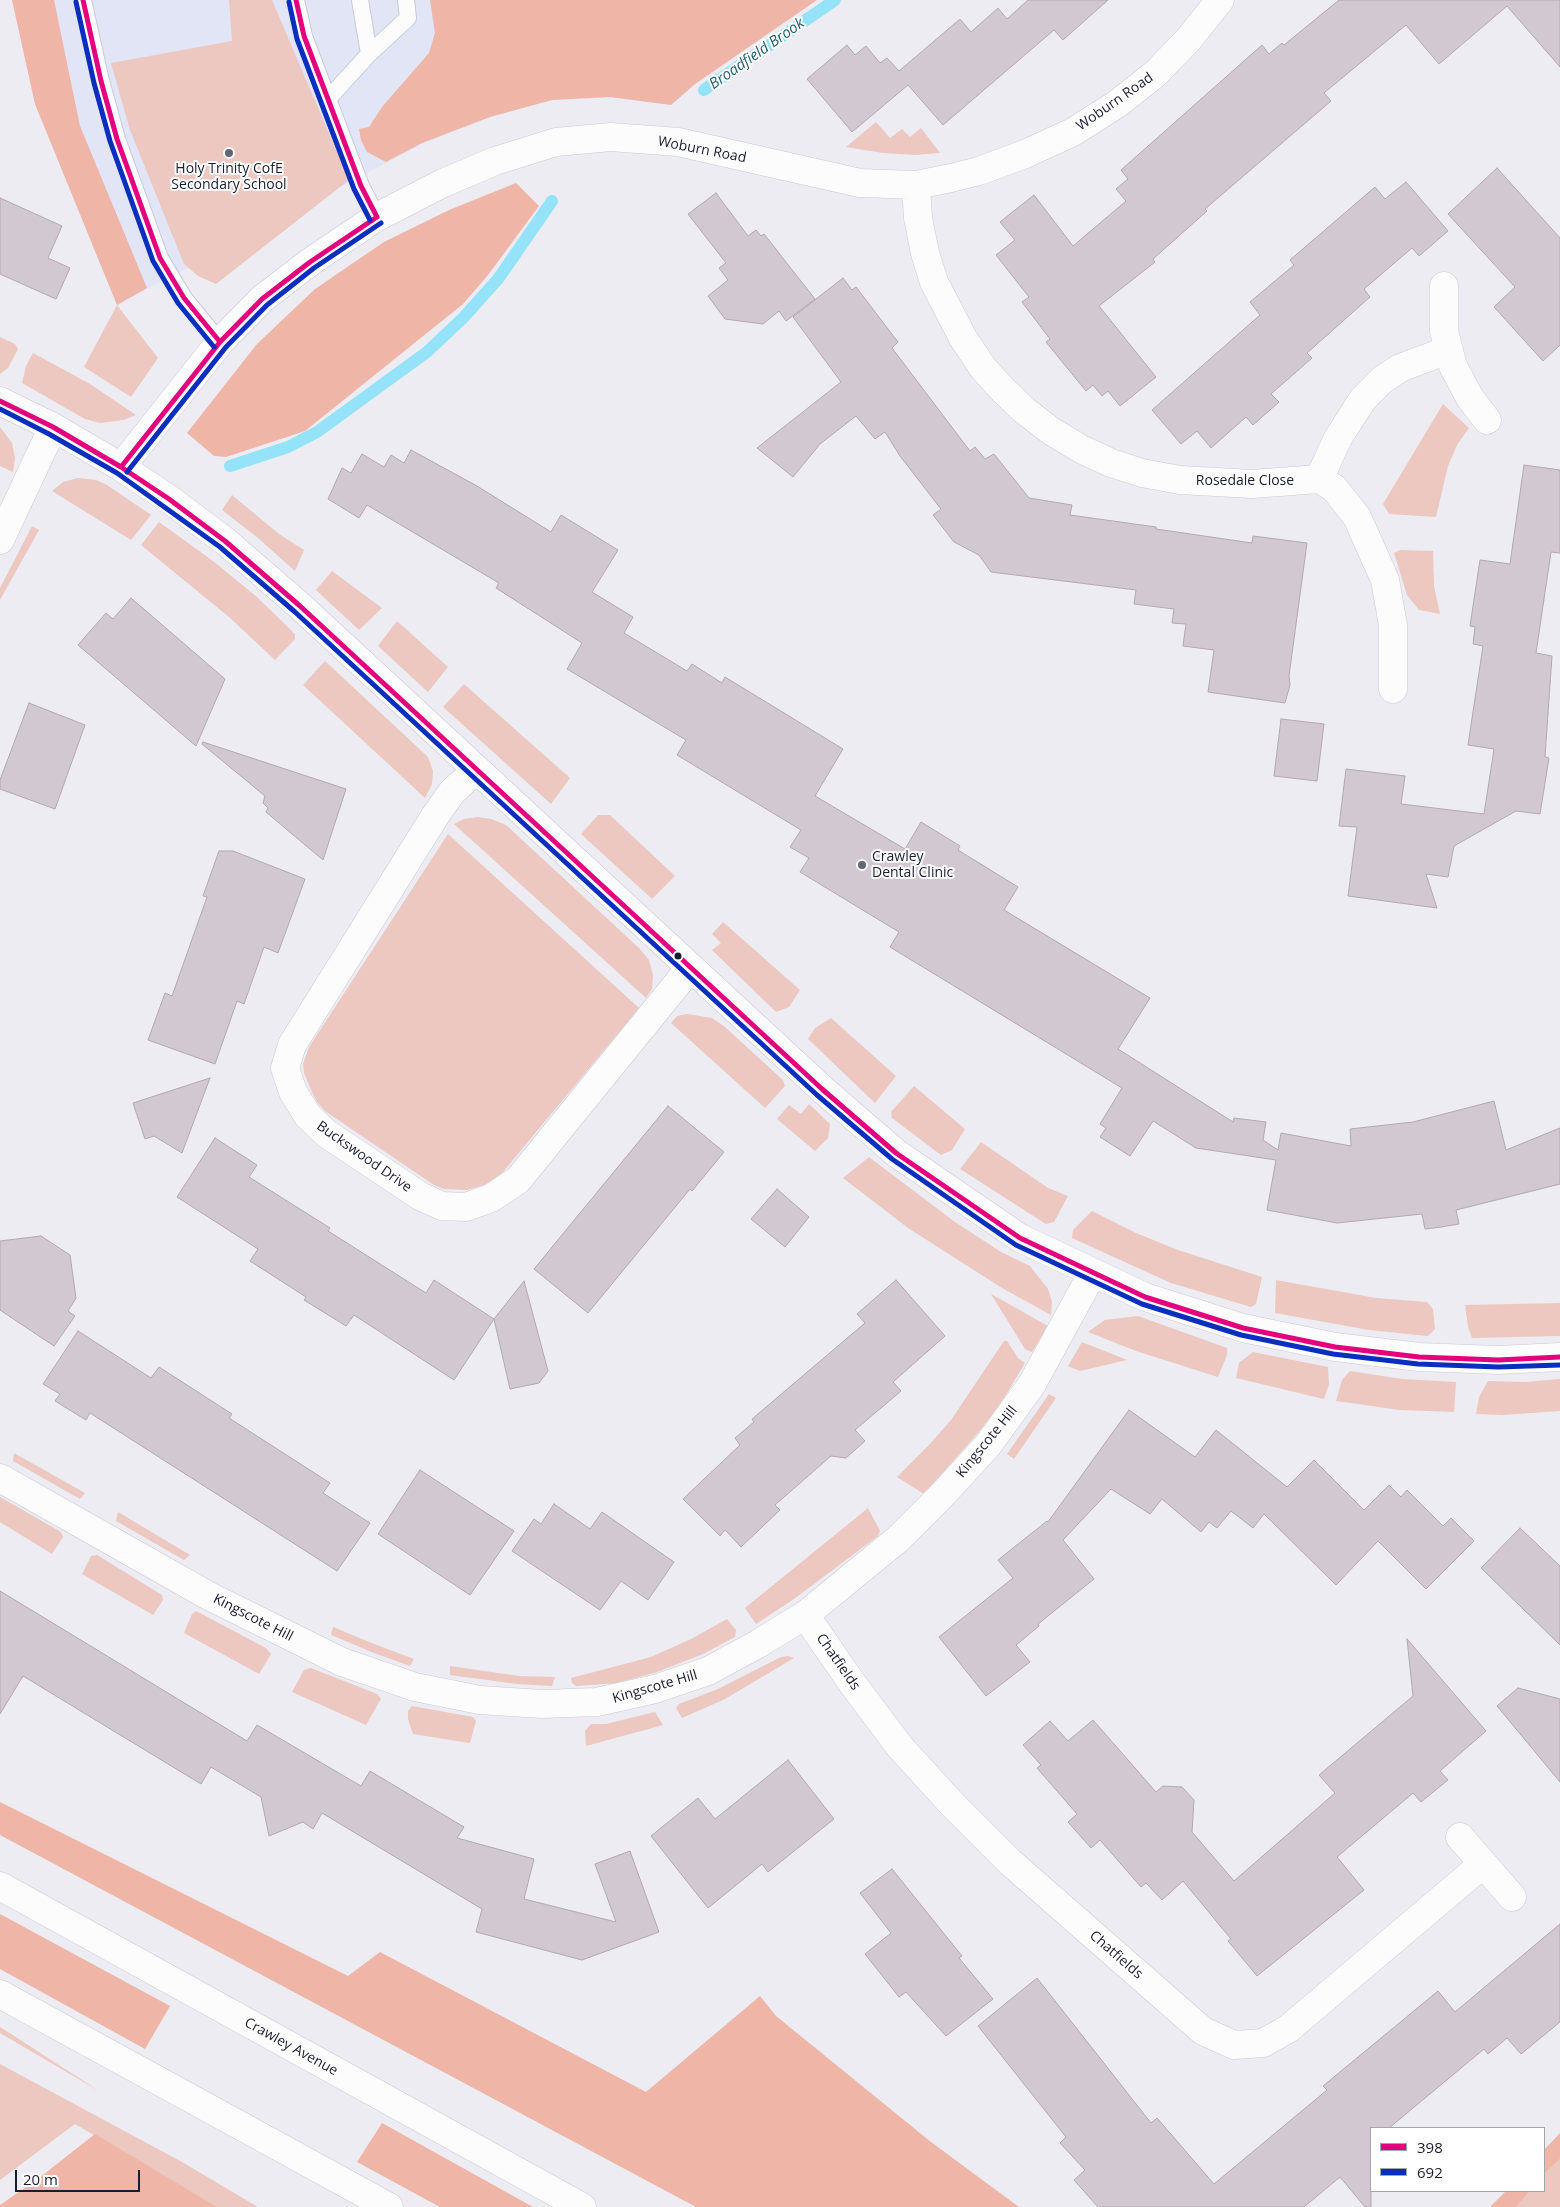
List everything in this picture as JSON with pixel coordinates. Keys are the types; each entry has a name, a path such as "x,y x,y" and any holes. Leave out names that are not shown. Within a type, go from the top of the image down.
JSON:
{"street":[{"name":"Woburn Road","path":"121,468 220,342 262,299 310,262 377,217 442,183 495,161 556,142 611,137 678,142 860,183 916,185 979,171 1025,154 1073,132 1117,104 1155,74 1188,40 1220,0"},
{"name":"Rosedale Close","path":"916,185 918,218 924,253 934,282 962,338 983,368 1003,390 1024,410 1051,431 1081,449 1111,463 1142,473 1180,480 1252,484 1319,479"},
{"path":"1444,286 1444,331 1448,350 1461,383 1487,420"},
{"path":"1393,688 1392,625 1385,580 1357,517 1334,488 1319,479 1338,438 1363,399 1382,380 1400,368 1448,350"},
{"path":"0,401 53,427 121,468 169,499 225,542 300,606 822,1089 896,1153 1020,1238 1092,1274 1145,1297 1243,1328 1335,1346 1419,1357 1498,1360 1560,1357"},
{"path":"0,540 53,427"},
{"name":"Buckswood Drive","path":"476,770 452,792 435,816 292,1045 285,1068 292,1092 308,1116 327,1134 420,1196 442,1206 466,1207 491,1198 518,1180 690,968"},
{"name":"Kingscote Hill","path":"0,1478 209,1596 342,1662 415,1687 480,1700 542,1704 598,1702 656,1689 708,1671 758,1644 805,1615 898,1539 988,1445 1032,1384 1092,1274"},
{"name":"Chatfields","path":"805,1615 852,1683 900,1747 997,1850 1203,2031 1234,2045 1264,2043 1288,2029 1483,1864"},
{"path":"1460,1837 1512,1897"},
{"name":"Crawley Avenue","path":"0,1886 582,2207"},
{"path":"0,1994 389,2207"}],"lane":[{"path":"83,0 101,81 117,139 160,258 179,291 220,342"},
{"path":"296,0 304,36 360,186 377,217"},
{"path":"360,0 369,54"},
{"path":"328,99 369,54 408,18 406,0"},
{"path":"325,2173 369,2207"}],"shaded area":[{"name":"Holy Trinity CofE Secondary School","path":"12,0 817,0 695,84 671,105 610,97 552,100 490,117 422,144 117,305 35,104"},
{"path":"12,0 54,0 80,126 147,288 117,305 35,104"},
{"path":"229,0 272,0 349,180 216,284 198,276 184,264 130,130 111,63 232,41"},
{"path":"430,0 817,0 695,84 671,105 610,97 552,100 490,117 422,143 386,162 367,152 361,140 359,129 369,127 382,107 429,53 435,33"},
{"path":"876,122 890,138 902,129 910,137 921,128 940,153 915,155 883,153 846,147"},
{"path":"516,183 539,206 488,275 463,304 305,431 226,457 214,456 187,433 257,344 315,289 384,242 449,210"},
{"path":"117,305 158,358 131,397 84,367"},
{"path":"0,337 15,344 18,349 8,368 0,374"},
{"path":"33,353 90,384 136,415 124,420 100,423 85,419 22,383 26,366"},
{"path":"1443,404 1469,428 1457,445 1448,466 1436,517 1389,514 1383,504"},
{"path":"0,427 12,443 15,458 13,472 0,466"},
{"path":"78,478 96,480 107,485 151,515 131,540 52,491 63,482"},
{"path":"232,495 279,534 304,550 295,571 258,538 222,510"},
{"path":"159,522 213,561 257,597 295,634 295,639 275,660 229,617 141,545"},
{"path":"32,526 39,530 0,600 0,588"},
{"path":"1400,550 1433,551 1434,586 1440,614 1419,610 1407,595 1394,553"},
{"path":"332,571 382,608 359,630 316,590"},
{"path":"397,621 448,667 428,692 378,646"},
{"path":"325,661 428,757 433,771 432,784 425,798 303,685"},
{"path":"464,684 570,778 551,804 443,707"},
{"path":"598,815 610,815 675,876 652,899 581,834"},
{"path":"478,817 491,819 506,825 639,948 649,960 653,975 652,989 646,998 454,824 464,819"},
{"path":"448,834 639,1008 503,1172 490,1183 467,1190 444,1189 434,1185 325,1111 317,1102 312,1092 304,1073 303,1064 309,1047"},
{"path":"723,922 800,990 789,1007 776,1012 712,950 721,943 712,934"},
{"path":"687,1014 712,1018 725,1027 783,1080 785,1086 765,1108 671,1023 677,1016"},
{"path":"831,1018 896,1076 875,1103 808,1039 815,1028"},
{"path":"914,1086 965,1129 952,1150 941,1155 892,1118 891,1112"},
{"path":"809,1104 830,1124 828,1138 815,1151 777,1119 789,1105 801,1114"},
{"path":"981,1142 1048,1188 1068,1196 1054,1222 1046,1224 960,1169"},
{"path":"869,1157 955,1222 1001,1252 1030,1266 1048,1289 1052,1302 1051,1315 1002,1288 908,1228 843,1178"},
{"path":"1092,1211 1136,1233 1178,1250 1262,1277 1256,1304 1251,1307 1171,1283 1072,1238 1073,1230"},
{"path":"1276,1280 1376,1298 1427,1302 1433,1309 1435,1329 1428,1336 1369,1330 1275,1313"},
{"path":"991,1294 1048,1326 1032,1352 1025,1349"},
{"path":"1560,1303 1560,1336 1472,1338 1468,1327 1465,1305"},
{"path":"1138,1316 1227,1348 1227,1355 1218,1377 1136,1351 1088,1332 1105,1320"},
{"path":"1004,1341 1007,1341 1018,1358 1025,1363 998,1408 924,1494 897,1477 951,1420"},
{"path":"1082,1342 1127,1360 1080,1371 1068,1366"},
{"path":"1253,1352 1328,1367 1329,1384 1324,1399 1236,1378 1239,1363"},
{"path":"1350,1371 1402,1379 1456,1382 1454,1412 1400,1410 1336,1401 1342,1380"},
{"path":"1560,1379 1560,1411 1503,1415 1476,1414 1479,1397 1488,1381 1526,1382"},
{"path":"1049,1394 1056,1398 1014,1459 1007,1454"},
{"path":"14,1453 85,1493 80,1499 13,1461"},
{"path":"0,1497 61,1532 63,1537 52,1554 0,1522"},
{"path":"868,1508 880,1531 878,1536 794,1599 756,1624 745,1608"},
{"path":"118,1512 190,1555 184,1560 116,1521"},
{"path":"97,1555 162,1595 163,1600 153,1615 82,1574 91,1556"},
{"path":"196,1611 266,1648 271,1654 259,1674 184,1633 192,1614"},
{"path":"727,1619 736,1630 735,1637 703,1654 657,1672 617,1683 576,1686 572,1683 571,1678 651,1657 691,1639"},
{"path":"333,1627 414,1659 410,1666 374,1653 331,1635"},
{"path":"788,1656 794,1658 725,1699 682,1718 676,1708 679,1704 718,1689 781,1657"},
{"path":"450,1666 519,1676 555,1677 552,1686 517,1684 450,1675"},
{"path":"311,1668 377,1694 381,1699 366,1725 292,1692 304,1670"},
{"path":"412,1706 473,1717 476,1721 470,1743 413,1734 408,1719 408,1711"},
{"path":"655,1712 663,1725 586,1746 585,1731 591,1724 606,1724"},
{"path":"0,1802 348,1976 380,1952 646,2092 760,1996 776,2016 931,2142 1019,2207 696,2207 0,1835"},
{"path":"0,1914 170,2006 145,2049 0,1969"},
{"path":"0,2027 8,2032 99,2091 0,2033"},
{"path":"0,2064 182,2162 258,2207 217,2207 75,2124 0,2180"},
{"path":"382,2123 533,2207 440,2207 357,2162"},
{"path":"1560,2133 1560,2159 1545,2173 1545,2149"},
{"path":"95,2134 217,2207 0,2207 0,2205 39,2178"},
{"path":"1560,2159 1560,2207 1516,2207 1529,2192 1545,2192 1545,2173"},
{"path":"1505,2192 1529,2192 1516,2207 1490,2207"}],"building":[{"path":"1028,0 1108,0 1063,40 1054,30 943,125 908,85 852,132 807,79 847,45 855,55 866,46 880,63 887,58 899,71 960,19 971,32 998,8 1007,19"},
{"path":"1339,0 1560,0 1560,67 1507,6 1439,64 1406,25 1324,93 1331,101 1205,209 1207,211 1153,259 1155,262 1099,306 1156,377 1120,406 1108,391 1102,396 1093,385 1086,391 1046,342 1050,339 1022,302 1029,297 996,255 1015,240 1000,222 1034,195 1073,246 1126,201 1116,189 1128,179 1121,170 1262,45 1269,54 1282,43 1284,45"},
{"path":"1497,168 1560,238 1560,345 1543,361 1494,307 1515,287 1448,214"},
{"path":"1406,182 1448,231 1419,256 1412,248 1364,289 1370,297 1307,353 1312,358 1271,394 1279,402 1253,425 1246,417 1211,448 1197,431 1181,444 1152,410 1260,315 1250,302 1294,265 1290,260 1375,187 1385,199"},
{"path":"716,193 748,236 756,230 761,236 764,234 815,299 786,321 779,311 763,324 725,319 708,296 728,280 719,268 726,263 688,214"},
{"path":"0,198 62,226 48,258 70,268 56,299 0,274"},
{"path":"843,278 852,290 856,287 898,342 892,348 970,451 975,447 985,459 994,454 1029,498 1072,505 1070,515 1156,527 1156,529 1252,543 1253,536 1307,543 1289,676 1290,685 1285,703 1208,692 1214,650 1183,646 1186,624 1172,623 1174,609 1134,604 1136,590 991,572 979,555 954,542 933,515 941,509 900,456 885,432 875,439 856,416 820,444 793,477 757,448 841,382 793,317"},
{"path":"411,450 477,486 551,532 561,515 618,550 592,592 633,617 624,633 687,671 692,664 722,683 725,677 843,749 815,796 905,849 921,822 960,846 958,850 1018,887 1004,910 1150,998 1118,1049 1233,1122 1234,1118 1266,1122 1263,1140 1278,1150 1281,1133 1351,1146 1350,1129 1413,1122 1494,1101 1506,1150 1560,1128 1560,1184 1456,1210 1459,1224 1425,1229 1422,1214 1337,1223 1267,1210 1276,1160 1196,1148 1153,1121 1130,1156 1100,1137 1106,1128 1100,1124 1122,1088 890,947 899,932 800,872 809,858 790,847 801,830 677,755 686,740 567,669 582,643 496,588 499,583 367,505 359,518 328,499 342,468 351,473 362,454 384,467 391,455 404,463"},
{"path":"1524,465 1560,470 1560,553 1551,552 1536,653 1552,656 1545,757 1549,758 1540,814 1516,811 1454,846 1448,877 1426,874 1437,908 1348,896 1357,827 1339,826 1346,769 1405,776 1401,804 1484,814 1494,749 1468,745 1483,646 1473,644 1475,627 1470,626 1480,560 1510,564"},
{"path":"131,598 225,679 196,746 78,645 106,613 113,619"},
{"path":"29,703 85,725 55,809 0,789 0,780"},
{"path":"1281,719 1324,724 1317,781 1274,776"},
{"path":"203,742 346,789 323,860 266,812 268,808 263,803 265,796 202,744"},
{"path":"219,851 233,851 305,879 278,953 264,947 244,1004 237,1001 215,1064 148,1040 165,993 172,996 207,897 203,896"},
{"path":"210,1078 182,1153 154,1136 145,1139 133,1103"},
{"path":"668,1106 724,1152 692,1191 690,1189 588,1313 534,1269"},
{"path":"215,1138 257,1165 249,1177 330,1228 328,1231 426,1293 434,1280 494,1319 454,1380 354,1315 346,1326 304,1300 306,1297 250,1261 258,1249 177,1197"},
{"path":"777,1189 809,1217 785,1247 751,1219"},
{"path":"41,1236 70,1255 76,1298 68,1311 75,1316 54,1346 0,1310 0,1241"},
{"path":"896,1280 945,1336 893,1382 901,1391 855,1430 865,1441 846,1458 831,1456 775,1505 780,1510 741,1547 725,1530 720,1536 683,1499 740,1445 735,1438 754,1422 752,1419 865,1323 857,1314"},
{"path":"524,1281 548,1371 539,1383 510,1389 494,1319"},
{"path":"78,1331 151,1378 159,1367 232,1414 229,1418 330,1483 323,1493 370,1523 337,1571 90,1413 86,1420 55,1401 60,1394 43,1384"},
{"path":"1129,1410 1195,1457 1216,1430 1287,1487 1314,1460 1364,1510 1389,1485 1401,1497 1407,1490 1443,1526 1451,1518 1474,1541 1426,1589 1378,1541 1336,1585 1264,1514 1253,1528 1231,1511 1217,1528 1209,1522 1201,1532 1162,1499 1150,1514 1111,1489 1063,1540 1094,1579 1038,1624 1039,1626 1016,1645 1030,1662 986,1696 939,1637 1013,1578 998,1560 1048,1522"},
{"path":"420,1470 514,1531 470,1595 378,1534"},
{"path":"554,1504 590,1529 602,1512 674,1562 648,1600 621,1581 600,1610 512,1551 534,1519 541,1524"},
{"path":"1520,1528 1560,1566 1560,1645 1481,1568"},
{"path":"0,1591 247,1741 257,1725 361,1786 370,1771 464,1827 457,1838 534,1859 524,1899 616,1922 595,1864 630,1851 659,1932 582,1960 476,1932 482,1909 322,1813 313,1829 303,1822 269,1836 261,1797 211,1767 201,1784 23,1676 0,1714"},
{"path":"1407,1639 1486,1731 1440,1771 1448,1780 1421,1802 1413,1793 1337,1857 1364,1890 1257,1976 1228,1941 1231,1939 1183,1881 1162,1900 1146,1883 1141,1887 1100,1840 1091,1848 1068,1822 1077,1814 1037,1768 1041,1765 1023,1745 1050,1721 1068,1741 1093,1720 1156,1792 1163,1786 1182,1787 1194,1800 1192,1832 1234,1881 1335,1793 1319,1775 1413,1696"},
{"path":"1518,1688 1560,1699 1560,1782 1497,1706"},
{"path":"788,1760 834,1819 768,1872 762,1864 708,1908 651,1836 698,1798 715,1819"},
{"path":"892,1869 962,1956 959,1958 993,1999 946,2036 906,1992 899,1997 865,1954 891,1933 860,1893"},
{"path":"1560,1924 1560,2022 1521,2054 1507,2038 1488,2054 1484,2049 1390,2127 1370,2127 1371,2207 1365,2207 1340,2177 1304,2207 1098,2207 1074,2180 1085,2170 1060,2143 1066,2137 978,2026 1037,1978 1151,2123 1157,2118 1214,2184 1327,2090 1323,2086 1438,1991 1455,2012"}],"waterway":[{"name":"Broadfield Brook","path":"704,90 835,0"},
{"path":"230,466 288,447 317,432 427,352 463,318 498,279 552,201"}],"transit line":[{"name":"398","path":"83,0 101,81 117,139 160,258 184,298 220,342"},
{"name":"398","path":"296,0 304,36 361,186 377,217"},
{"name":"692","path":"76,2 94,83 110,141 153,261 178,303 214,347"},
{"name":"692","path":"289,2 297,39 354,189 370,220"},
{"name":"398","path":"121,467 220,342 262,299 310,262 377,217"},
{"name":"692","path":"127,472 226,347 267,305 314,268 381,223"},
{"name":"398","path":"0,401 53,427 121,467 169,499 225,541 300,606 822,1089 896,1153 1020,1238 1145,1297 1243,1328 1335,1347 1419,1357 1498,1360 1560,1357"},
{"name":"692","path":"0,409 49,434 117,473 220,547 295,612 817,1095 892,1159 1016,1245 1142,1304 1241,1335 1333,1354 1418,1364 1498,1367 1560,1365"}],"place":[{"name":"Holy Trinity CofE Secondary School","path":"229,153"},
{"name":"Crawley Dental Clinic","path":"862,865"}]}
